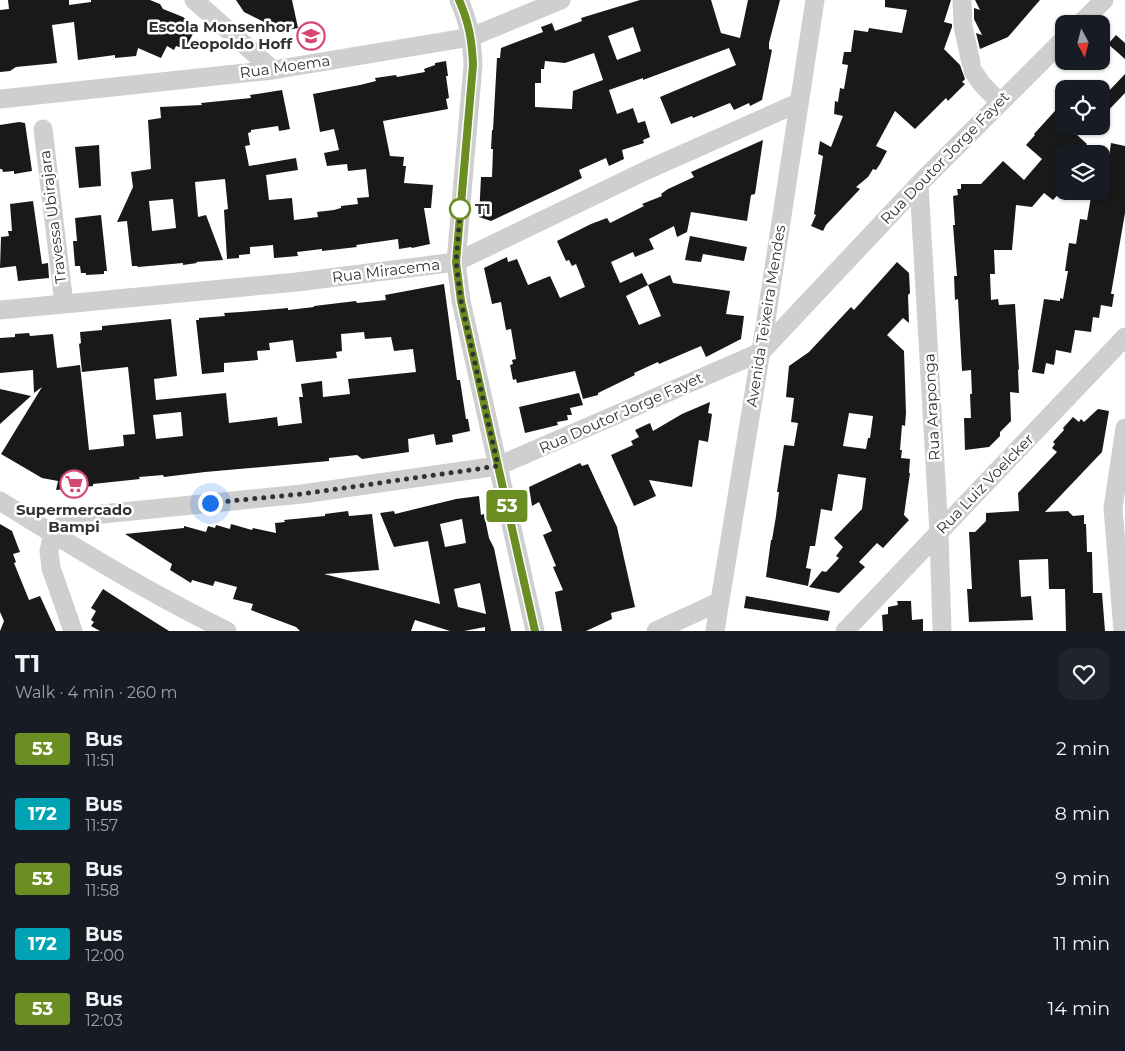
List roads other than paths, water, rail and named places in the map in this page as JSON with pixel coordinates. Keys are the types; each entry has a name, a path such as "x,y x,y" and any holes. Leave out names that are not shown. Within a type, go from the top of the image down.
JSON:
{"street":[{"path":"194,0 273,70"},
{"path":"459,0 472,37 473,65 456,262 461,301 535,631"},
{"name":"Rua Moema","path":"0,99 273,70 472,37 561,0"},
{"name":"Avenida Teixeira Mendes","path":"715,631 761,352 815,0"},
{"path":"962,0 963,26 972,67 981,84 999,102"},
{"path":"1089,15 1104,0"},
{"name":"Rua Doutor Jorge Fayet","path":"53,533 67,522 82,516 302,494 498,466 761,352 919,184 1055,48"},
{"name":"Rua Miracema","path":"0,310 296,282 456,262 647,170 798,103"},
{"name":"Travessa Ubirajara","path":"43,129 64,304"},
{"name":"Rua Araponga","path":"919,184 939,533 942,631"},
{"name":"Rua Luiz Voelcker","path":"845,631 1125,337"},
{"path":"1123,631 1120,553 1113,508 1125,428"},
{"path":"0,501 126,577 193,615 227,631"},
{"path":"53,533 49,551 51,568 73,631"},
{"path":"656,631 719,602"}],"place":[{"name":"Escola Monsenhor Leopoldo Hoff","path":"311,36"},
{"name":"T1","path":"460,209"},
{"name":"Supermercado Bampi","path":"74,484"}]}
